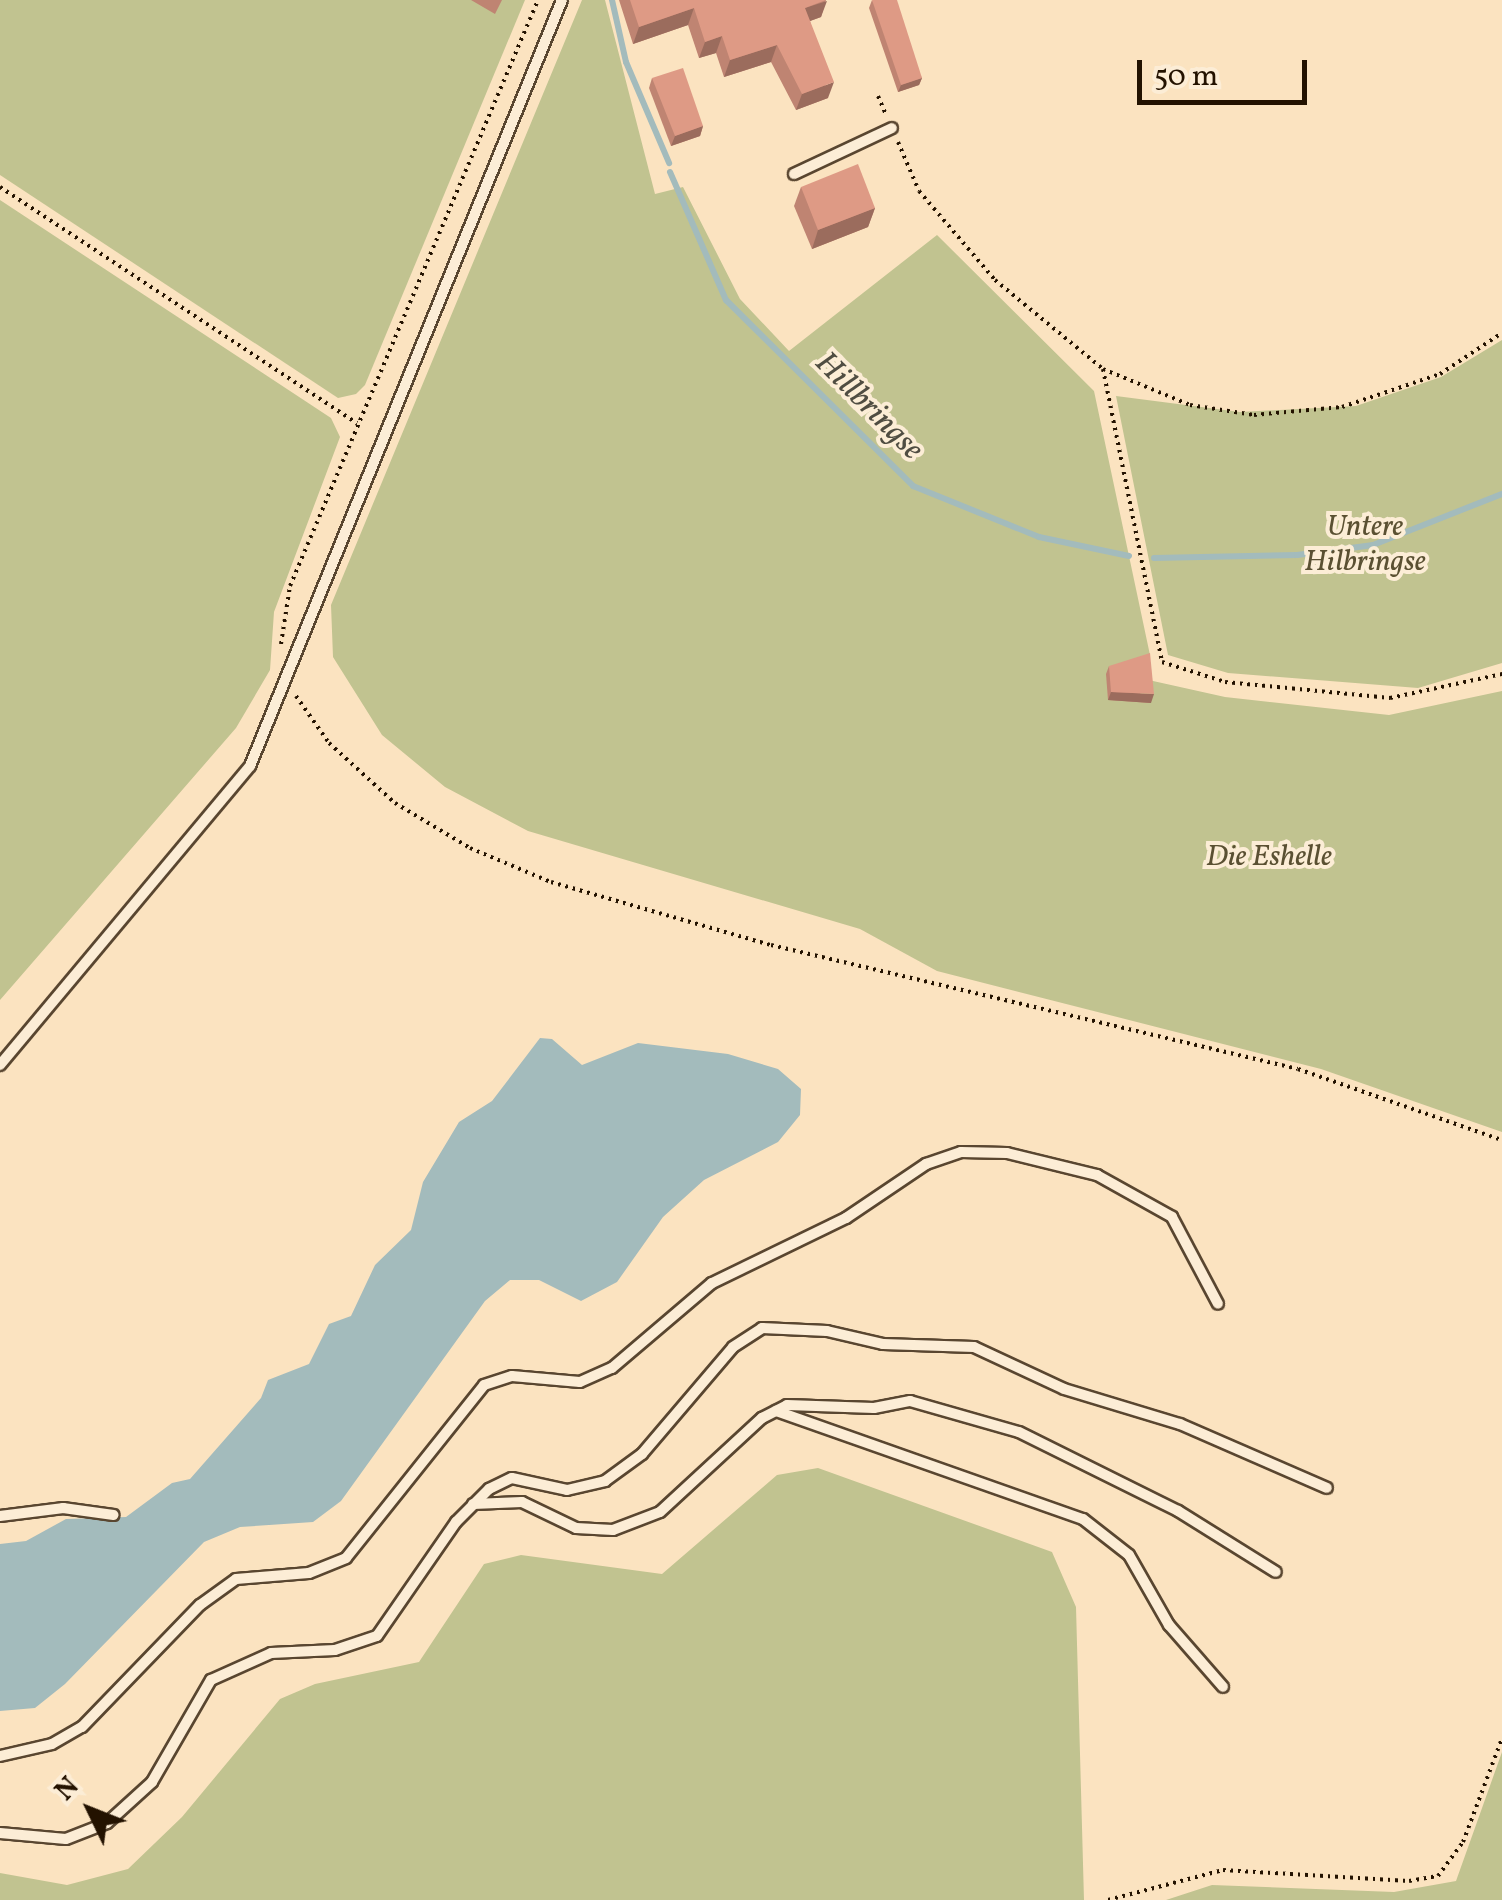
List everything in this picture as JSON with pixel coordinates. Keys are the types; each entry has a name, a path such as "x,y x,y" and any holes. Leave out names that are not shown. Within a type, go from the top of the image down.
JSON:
{"lane":[{"path":"0,1062 250,766 562,0"},
{"path":"794,174 892,128"},
{"path":"0,1756 52,1744 82,1727 227,1584 253,1574 326,1570 346,1558 484,1386 512,1376 580,1382 612,1368 712,1282 846,1218 926,1164 961,1152 1007,1153 1126,1189 1172,1217 1218,1304"},
{"path":"0,1833 66,1839 107,1823 152,1782 200,1696 223,1671 272,1653 335,1650 377,1636 472,1504 512,1478 567,1490 605,1480 642,1454 733,1347 762,1328 784,1325 883,1344 974,1347 1064,1389 1180,1424 1327,1488"},
{"path":"472,1504 522,1502 595,1532 629,1525 660,1512 775,1411 808,1402 874,1408 910,1401 971,1414 1178,1511 1276,1572"},
{"path":"775,1411 1083,1519 1129,1556 1169,1626 1223,1687"},
{"path":"0,1516 62,1508 114,1515"}],"path":[{"path":"538,0 290,586 280,638 288,680 314,726 372,785 448,836 523,872 771,945 1298,1070 1502,1140"},
{"path":"878,96 919,191 982,266 1103,369 1207,410 1283,415 1408,388 1464,362 1502,334"},
{"path":"0,186 357,422"},
{"path":"1103,369 1162,662 1226,682 1390,698 1502,674"},
{"path":"1108,1900 1223,1870 1409,1881 1438,1876 1463,1842 1502,1738"}],"green space":[{"path":"0,0 525,0 365,385 356,394 338,398 0,175"},
{"name":"Die Eshelle","path":"582,0 605,0 655,194 683,187 740,299 789,351 937,235 1094,391 1150,655 1126,675 1225,697 1389,715 1502,691 1502,1132 1321,1069 937,971 860,929 528,831 445,787 382,735 333,657 331,605"},
{"path":"0,200 331,418 340,437 274,612 270,670 236,728 0,1000"},
{"name":"Untere Hilbringse","path":"1502,340 1502,663 1418,688 1228,673 1168,655 1116,396 1240,412 1356,406 1441,377"},
{"path":"818,1468 1052,1552 1076,1607 1084,1900 0,1900 0,1873 67,1885 128,1869 182,1817 280,1699 315,1684 419,1662 484,1564 521,1555 662,1574 777,1475"},
{"path":"1502,1752 1502,1900 1166,1900 1212,1885 1394,1892 1456,1881"}],"water":[{"path":"540,1038 552,1039 582,1065 638,1043 728,1054 778,1069 801,1089 800,1115 778,1142 704,1180 663,1217 617,1282 581,1301 539,1280 510,1280 485,1301 341,1501 313,1522 240,1527 204,1542 65,1684 35,1708 0,1711 0,1544 26,1541 66,1519 126,1517 172,1483 190,1479 261,1398 268,1380 309,1364 329,1324 351,1316 375,1265 411,1230 423,1182 459,1122 492,1101"}],"building":[{"path":"630,0 826,0 805,8 834,82 802,94 777,45 730,60 722,36 705,42 694,8 639,27"},
{"path":"872,0 897,0 922,78 901,85"},
{"path":"683,68 703,126 675,136 652,78"},
{"path":"858,164 875,208 818,230 801,187"},
{"path":"1150,653 1154,694 1111,692 1109,666"}],"waterway":[{"name":"Hillbringse","path":"612,0 626,62 669,163"},
{"name":"Hillbringse","path":"670,172 726,300 913,486 1039,537 1129,556"},
{"name":"Hillbringse","path":"1154,558 1297,555 1373,545 1502,494"}]}
